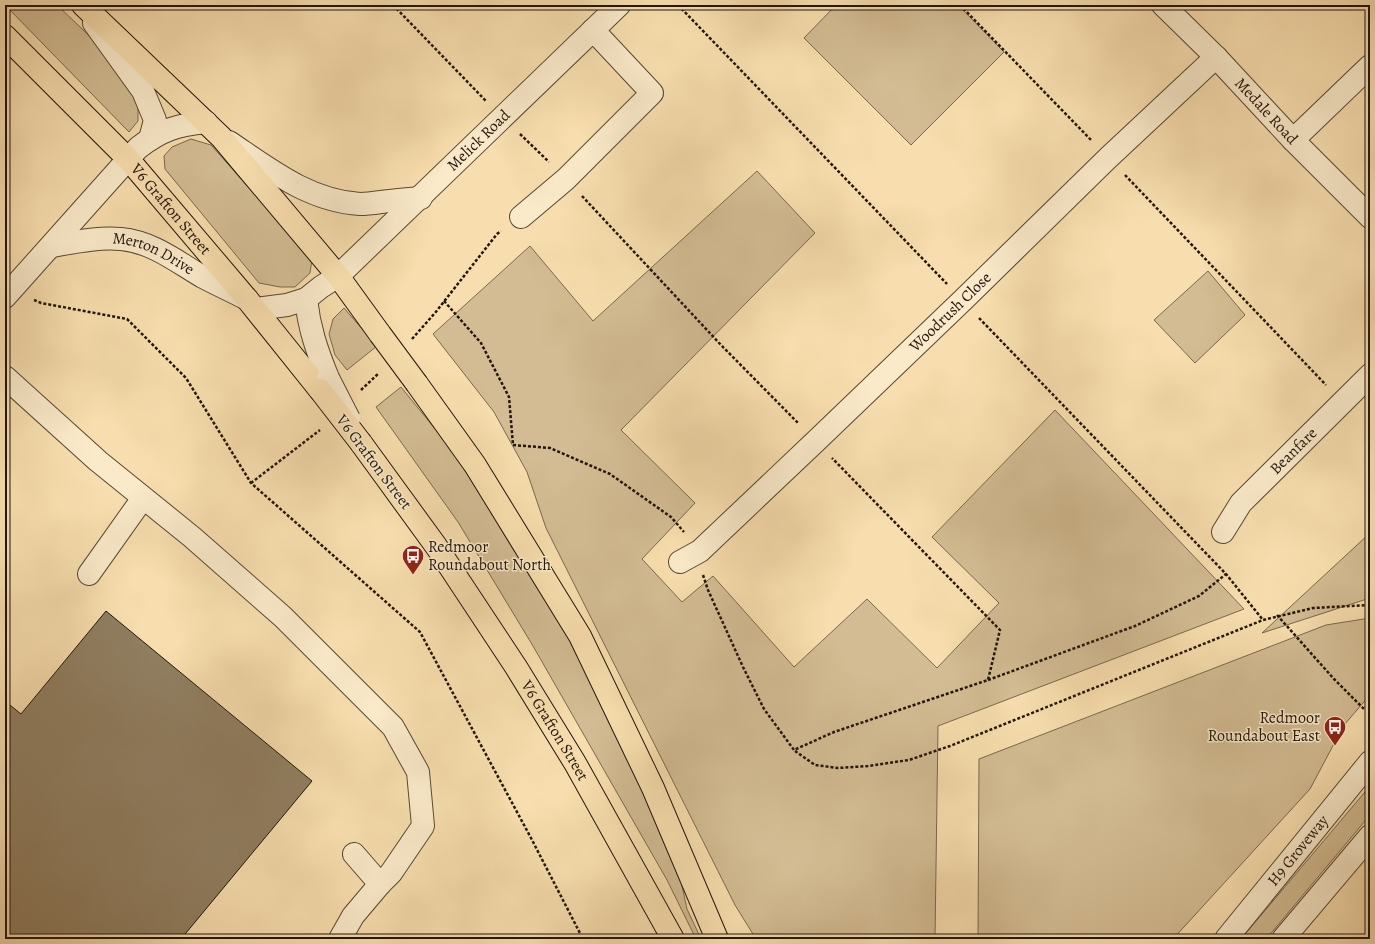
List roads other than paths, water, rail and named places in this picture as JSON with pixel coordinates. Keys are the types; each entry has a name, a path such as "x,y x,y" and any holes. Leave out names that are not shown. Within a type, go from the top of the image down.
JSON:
{"highway":[{"name":"V6 Grafton Street","path":"82,5 221,137 338,276 476,465 580,636 653,788 717,939"},
{"name":"V6 Grafton Street","path":"5,36 128,160 251,304 324,384 361,443 436,546 516,667 575,763 673,939"}],"street":[{"name":"V6 Grafton Street","path":"82,5 143,91 155,120 150,139"},
{"name":"Melick Road","path":"306,299 321,286 338,276 421,198 502,117 619,5"},
{"name":"Medale Road","path":"1163,5 1216,57 1293,140 1370,217"},
{"path":"521,217 566,179 652,93 593,30"},
{"name":"Woodrush Close","path":"680,562 700,550 816,441 1108,158 1216,57"},
{"path":"1293,140 1370,66"},
{"name":"V6 Grafton Street","path":"150,139 168,130 184,125 206,122"},
{"path":"221,137 305,191 322,197 361,204 421,198"},
{"path":"9,292 52,246 138,148 150,139"},
{"name":"Merton Drive","path":"52,246 97,238 122,239 146,245 165,254 251,304"},
{"path":"251,304 286,305 306,299 310,327 324,384"},
{"name":"Beanfare","path":"1223,532 1241,503 1370,375"},
{"path":"5,377 98,461 192,537 283,617 393,728 418,772 423,826 391,873 353,916 340,939"},
{"path":"89,574 144,498"},
{"name":"H9 Groveway","path":"1226,939 1370,762"},
{"path":"1283,939 1367,842"},
{"path":"354,854 380,884"}],"place":[{"name":"Redmoor Roundabout North","path":"413,576"},
{"name":"Redmoor Roundabout East","path":"1335,746"}]}
